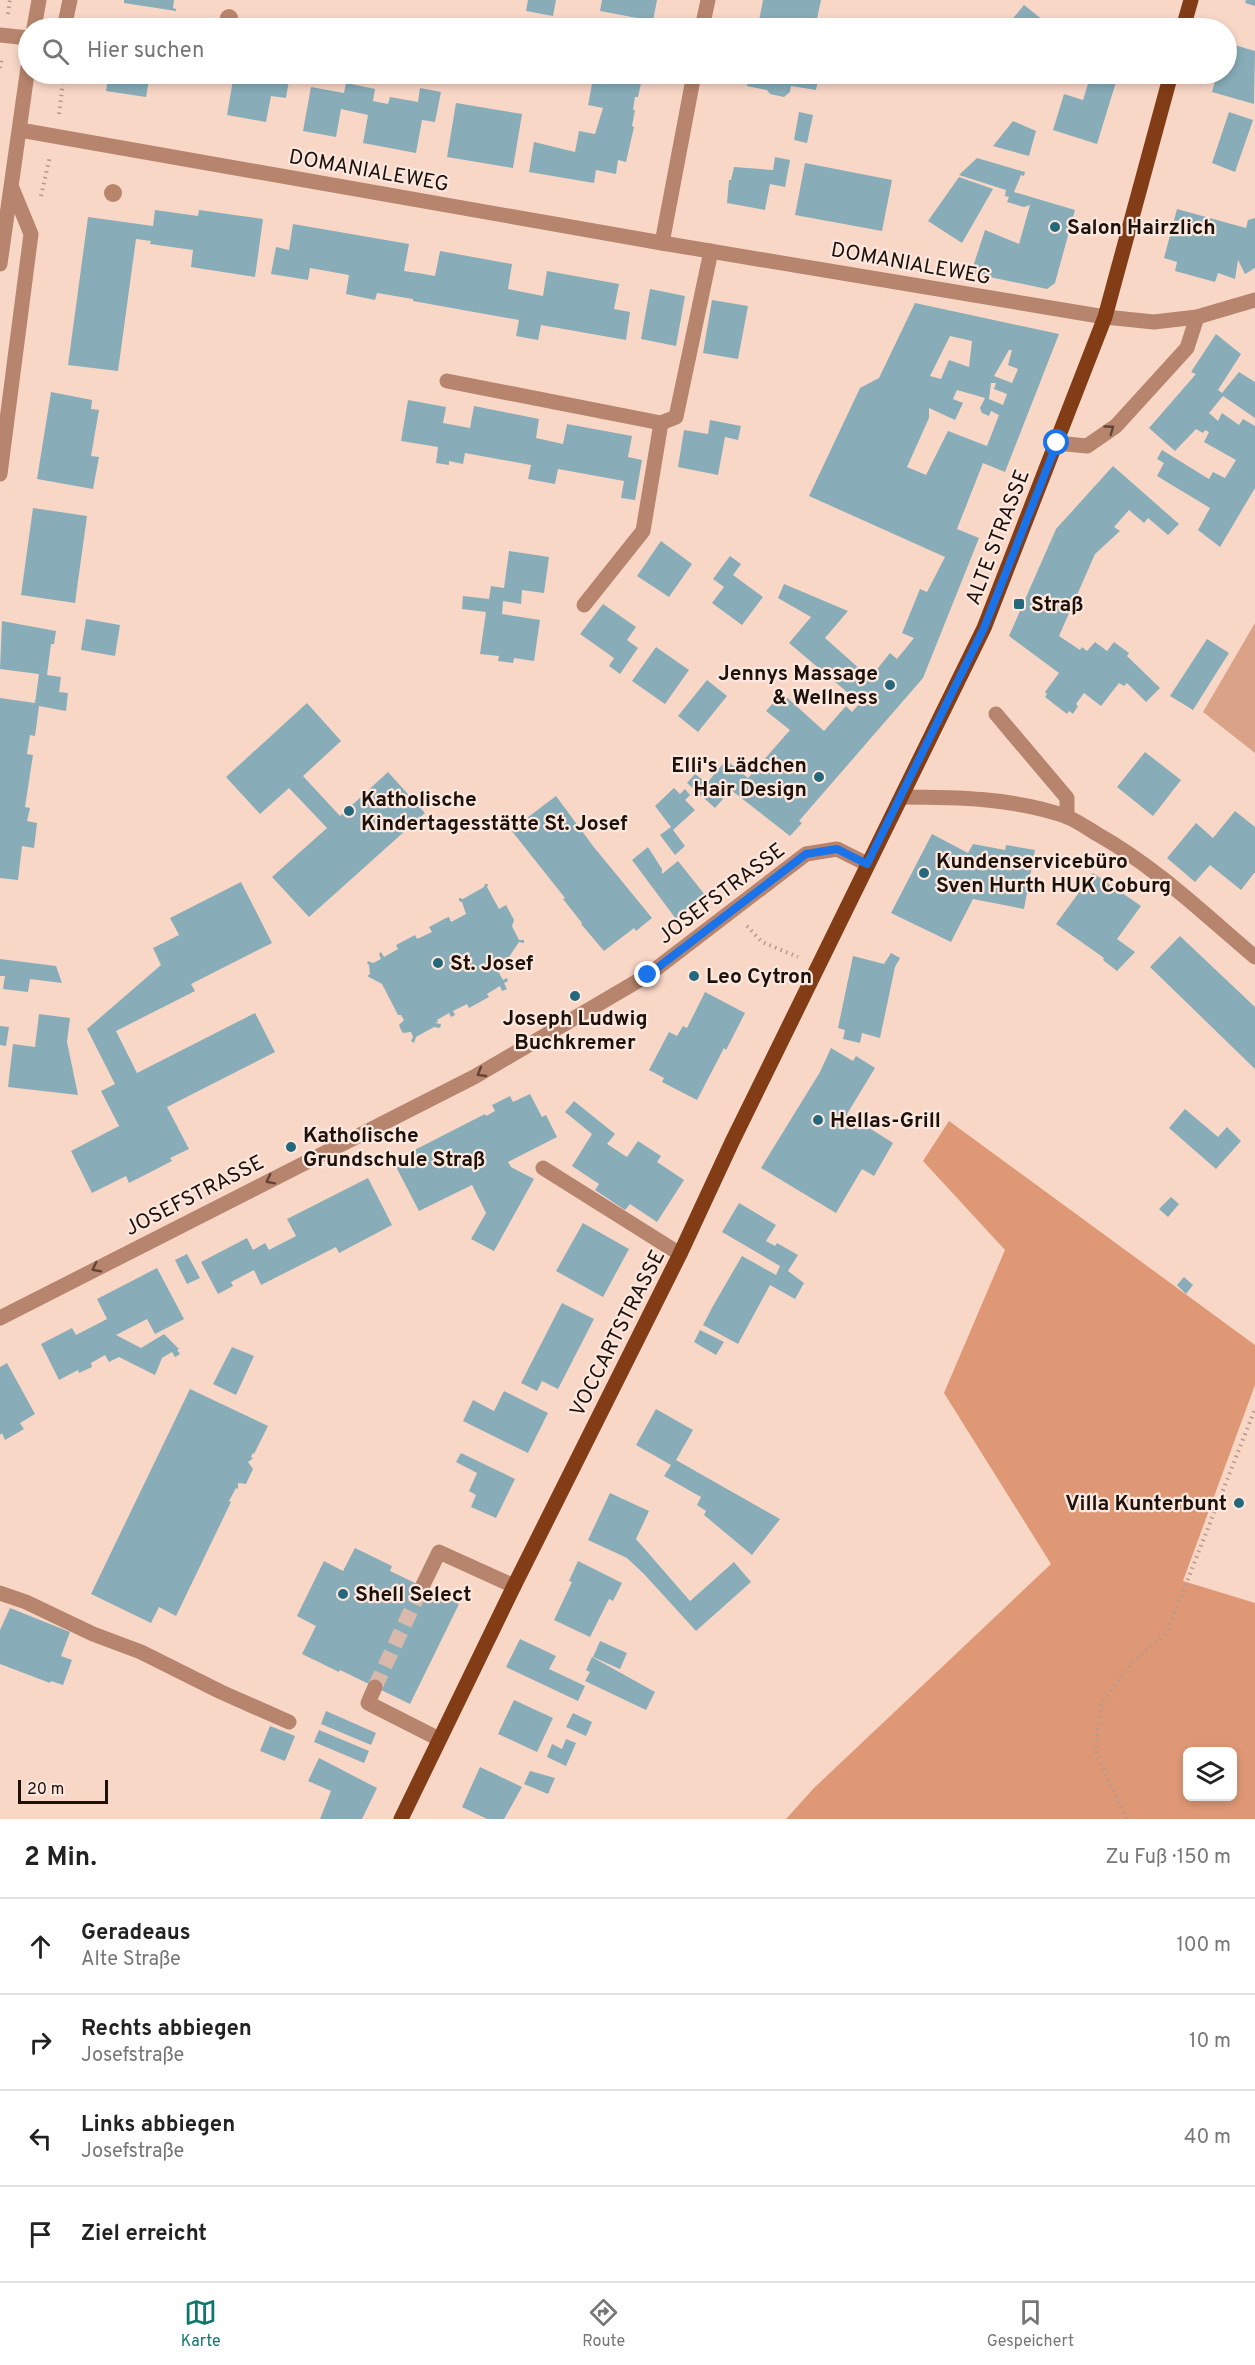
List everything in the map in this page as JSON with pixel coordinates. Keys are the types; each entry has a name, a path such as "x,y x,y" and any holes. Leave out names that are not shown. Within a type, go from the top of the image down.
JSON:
{"main road":[{"path":"1186,18 1191,0"},
{"name":"ALTE STRASSE","path":"867,864 984,628 1057,443 1105,317 1168,84"},
{"name":"VOCCARTSTRASSE","path":"401,1819 514,1586 680,1254 867,864"}],"street":[{"path":"36,18 39,0"},
{"path":"66,18 70,0"},
{"path":"704,18 708,0"},
{"path":"0,35 18,37"},
{"path":"0,264 26,84"},
{"path":"662,243 692,84"},
{"name":"DOMANIALEWEG","path":"20,129 662,243 1105,317 1154,322 1197,317 1255,300"},
{"path":"0,474 31,234 12,188"},
{"path":"447,381 661,423 676,417 711,251"},
{"path":"1057,443 1087,446 1116,426 1187,348 1197,317"},
{"path":"584,605 643,531 661,423"},
{"path":"996,714 1067,798 1066,817"},
{"path":"902,797 987,800 1028,806 1066,817 1113,843 1163,878 1255,957"},
{"name":"JOSEFSTRASSE","path":"0,1318 474,1077 648,975 806,854 837,849 867,864"},
{"path":"543,1168 680,1254"},
{"path":"422,1587 439,1552 514,1586"},
{"path":"0,1593 26,1602 93,1634 141,1652 221,1692 289,1722"},
{"path":"375,1687 368,1703 439,1738"}],"path":[{"path":"733,910 762,942 819,965"},
{"path":"1126,1819 1095,1750 1102,1702 1132,1663 1167,1632 1255,1408"}],"shaded area":[{"path":"1255,623 1255,753 1203,712"},
{"path":"949,1121 1255,1345 1255,1385 1183,1581 1255,1603 1255,1819 786,1819 814,1788 1051,1564 944,1393 1005,1250 923,1161"}],"building":[{"path":"124,0 174,0 173,8 176,11 124,3"},
{"path":"528,0 556,0 553,16 526,11"},
{"path":"602,0 657,0 654,18 637,18 600,11"},
{"path":"763,0 821,0 817,18 760,18"},
{"path":"1246,0 1255,0 1255,6 1245,3"},
{"path":"1024,5 1040,18 1013,18"},
{"path":"1237,46 1255,51 1254,104 1212,92 1214,84 1237,84"},
{"path":"107,84 148,84 146,97 106,91"},
{"path":"232,84 288,84 286,98 271,96 266,122 227,115"},
{"path":"346,84 375,89 373,101 388,104 390,97 418,102 420,88 441,92 435,122 422,120 416,153 363,143 368,115 341,109 336,137 303,131 311,87 344,93"},
{"path":"592,84 641,84 638,97 635,97 632,126 634,127 626,162 618,160 616,174 596,170 594,183 529,172 534,142 575,152 579,131 595,134 603,108 588,105"},
{"path":"747,84 817,84 816,90 791,86 790,92 784,97 770,94 767,90 747,86"},
{"path":"1088,84 1115,84 1097,144 1053,130 1064,94 1083,100"},
{"path":"456,103 522,114 513,168 447,157"},
{"path":"799,112 813,115 807,143 794,140"},
{"path":"1229,112 1253,120 1235,172 1212,163"},
{"path":"1013,121 1036,131 1029,156 993,146"},
{"path":"775,157 790,160 785,187 770,184 765,210 727,203 729,180 731,180 734,167 773,170"},
{"path":"977,158 1025,172 1024,176 1021,175 1014,192 1075,210 1055,283 1047,289 971,273 985,230 1019,244 1030,205 1024,207 1007,202 1009,197 1005,196 1006,190 959,175"},
{"path":"805,163 892,180 882,231 795,215"},
{"path":"959,177 993,189 962,243 928,221"},
{"path":"1177,209 1246,228 1248,220 1255,218 1255,268 1245,274 1238,260 1235,279 1218,273 1215,282 1175,271 1177,262 1164,258"},
{"path":"155,210 198,216 199,210 263,219 255,277 191,267 193,250 150,244 151,241 136,239 118,371 68,365 88,217 153,226"},
{"path":"293,224 409,244 404,271 435,276 440,251 512,264 508,289 543,296 547,271 619,284 614,309 630,312 626,340 541,325 538,340 516,336 519,320 377,293 375,300 346,294 349,275 310,268 308,280 271,274 276,247 289,250"},
{"path":"650,289 685,296 676,346 641,339"},
{"path":"712,300 748,306 738,359 703,353"},
{"path":"915,303 1059,334 1005,472 983,463 957,529 979,538 923,678 799,821 802,823 790,836 731,790 715,808 687,783 695,774 707,783 726,760 748,778 790,730 766,711 782,693 824,731 846,706 852,712 860,703 789,643 811,617 778,598 784,584 848,611 825,638 870,678 890,653 897,659 914,638 902,633 920,589 927,592 945,557 809,496 860,388 879,378","holes":["950,336 972,341 969,367 949,360 941,379 930,376","1009,350 1012,350 1008,365 1018,369 1012,383 994,376","991,383 996,383 994,389 1007,394 1003,405 989,399","957,390 985,398 980,408 982,413 989,416 991,411 999,415 987,446 948,431 926,475 907,467 929,418 929,408 955,420 963,403 953,399"]},
{"path":"1216,334 1241,354 1218,390 1222,393 1239,372 1255,382 1255,418 1223,396 1209,413 1218,421 1222,413 1239,425 1243,419 1255,426 1255,488 1220,547 1198,530 1210,508 1157,476 1164,463 1157,459 1162,450 1209,479 1213,472 1225,478 1236,460 1204,442 1209,432 1205,430 1203,433 1196,429 1175,451 1149,428 1196,374 1191,372"},
{"path":"51,392 92,400 91,409 99,410 91,456 99,457 93,489 37,479"},
{"path":"408,400 446,407 443,423 470,428 474,406 539,419 536,438 563,444 567,424 632,436 628,457 642,460 635,500 621,498 624,481 558,469 555,484 528,479 531,465 465,453 463,464 449,461 449,465 436,463 438,447 401,441"},
{"path":"710,420 741,426 738,440 725,437 718,475 678,467 684,430 708,434"},
{"path":"1113,466 1179,524 1168,535 1148,518 1144,523 1129,510 1114,527 1120,531 1095,554 1059,636 1080,650 1082,647 1087,651 1095,642 1107,651 1114,642 1129,653 1127,656 1160,688 1146,702 1127,683 1124,686 1119,683 1101,706 1084,693 1076,704 1078,706 1073,714 1069,711 1067,714 1045,697 1047,694 1045,692 1059,673 1009,636 1056,529"},
{"path":"33,508 87,516 75,603 21,595"},
{"path":"661,541 692,564 669,597 637,576"},
{"path":"509,551 549,557 544,593 522,590 521,604 503,601 502,614 540,620 534,661 514,658 513,663 498,661 499,656 480,654 486,612 462,609 463,596 489,599 491,586 504,588"},
{"path":"730,556 741,564 733,575 763,597 742,625 712,603 724,587 713,579"},
{"path":"603,604 636,627 627,640 638,648 620,674 609,666 614,658 580,634"},
{"path":"86,619 120,625 115,656 81,650"},
{"path":"2,621 56,631 54,644 51,644 47,675 61,677 59,692 68,693 66,711 39,706 35,736 30,735 27,754 33,755 25,807 30,808 27,821 37,823 34,848 22,846 18,880 0,878 0,698 35,703 39,674 0,669"},
{"path":"1207,639 1229,653 1193,710 1170,696"},
{"path":"656,647 689,670 665,704 632,681"},
{"path":"707,680 727,696 698,732 678,716"},
{"path":"307,703 341,741 303,776 340,816 388,772 425,813 309,917 272,877 327,828 289,788 260,814 226,777"},
{"path":"1145,752 1181,780 1153,816 1117,787"},
{"path":"674,788 680,794 685,789 690,795 685,800 695,810 673,830 685,846 675,855 660,835 671,827 655,806"},
{"path":"556,796 593,846 652,918 636,931 634,928 604,951 511,830"},
{"path":"1235,811 1255,827 1255,872 1241,890 1210,865 1195,882 1167,858 1196,823 1213,838"},
{"path":"932,834 968,853 973,844 1005,850 1006,845 1035,850 1024,909 973,899 951,942 891,913"},
{"path":"648,847 662,869 662,874 678,861 705,895 676,919 632,860"},
{"path":"1093,873 1141,906 1117,939 1135,952 1117,971 1103,960 1104,958 1056,924"},
{"path":"241,882 272,943 191,984 195,991 116,1031 137,1073 255,1013 275,1052 167,1107 189,1149 170,1158 172,1161 129,1183 126,1176 92,1193 71,1151 119,1126 101,1091 115,1084 87,1029 161,965 153,948 179,935 170,918"},
{"name":"St. Josef","path":"488,884 487,887 499,909 506,905 514,920 512,926 519,940 524,940 524,943 519,942 509,957 512,962 509,964 507,960 495,966 503,980 507,978 508,981 504,983 507,989 502,991 500,986 487,994 489,997 469,1008 467,1004 453,1011 455,1015 451,1017 449,1013 435,1023 441,1024 440,1028 434,1027 416,1037 414,1043 411,1041 413,1037 411,1032 403,1033 401,1030 399,1025 404,1020 401,1015 398,1015 382,984 367,976 370,974 367,963 381,959 379,954 381,952 384,957 398,949 396,945 415,935 417,939 432,932 429,927 446,918 449,917 451,922 466,914 459,898 463,899 484,887"},
{"path":"1180,936 1255,1007 1255,1069 1150,967"},
{"path":"891,953 900,958 895,967 880,1038 862,1033 860,1043 843,1039 845,1030 838,1028 853,956 884,964"},
{"path":"0,959 56,966 62,983 30,979 28,992 3,989 5,976 0,976"},
{"path":"705,992 745,1013 697,1100 662,1082 664,1078 649,1070 669,1032 677,1036 683,1026 687,1028"},
{"path":"39,1014 70,1018 67,1042 78,1095 8,1087 13,1044 35,1047"},
{"path":"0,1026 9,1027 6,1046 0,1045"},
{"path":"831,1048 853,1061 856,1056 875,1068 847,1114 893,1143 874,1176 862,1169 836,1213 761,1168 820,1072"},
{"path":"530,1094 542,1117 546,1115 557,1137 508,1162 511,1167 534,1179 494,1251 471,1239 486,1213 472,1185 419,1211 393,1161 495,1111 492,1105 510,1096 513,1102"},
{"path":"574,1101 615,1134 607,1144 627,1157 638,1141 661,1156 657,1162 684,1180 657,1222 630,1204 625,1210 595,1190 599,1184 572,1166 592,1134 565,1112"},
{"path":"1185,1109 1218,1137 1227,1127 1241,1141 1216,1169 1169,1128"},
{"path":"368,1178 392,1225 339,1253 336,1247 261,1285 254,1270 231,1282 233,1286 218,1294 201,1262 247,1238 253,1250 265,1243 269,1250 296,1236 287,1219"},
{"path":"1171,1197 1179,1204 1168,1217 1159,1209"},
{"path":"739,1203 776,1225 766,1241 775,1246 777,1243 798,1255 788,1271 804,1283 795,1299 770,1285 738,1344 703,1325 713,1306 742,1256 776,1275 780,1266 722,1232"},
{"path":"583,1223 629,1249 603,1297 556,1271"},
{"path":"187,1254 200,1278 187,1284 175,1260"},
{"path":"157,1268 184,1319 155,1334 147,1319 116,1335 141,1348 164,1334 179,1349 177,1350 180,1354 175,1357 172,1352 162,1358 155,1375 119,1357 109,1362 105,1355 91,1363 92,1367 79,1373 78,1370 59,1380 41,1344 72,1328 76,1335 107,1319 97,1299"},
{"path":"1184,1277 1193,1285 1186,1294 1177,1285"},
{"path":"562,1303 594,1319 558,1389 542,1381 537,1391 521,1383"},
{"path":"700,1330 724,1342 716,1355 694,1342"},
{"path":"232,1347 254,1356 236,1395 213,1384"},
{"path":"7,1363 35,1414 20,1423 24,1429 5,1440 2,1433 0,1435 0,1367"},
{"path":"190,1389 268,1426 251,1457 253,1458 248,1462 253,1469 246,1484 238,1483 238,1489 236,1488 229,1501 231,1502 176,1616 159,1607 151,1623 91,1594"},
{"path":"504,1391 548,1413 528,1453 463,1421 473,1400 494,1411"},
{"path":"656,1409 693,1430 676,1460 780,1519 752,1555 704,1515 706,1511 697,1505 701,1497 664,1476 671,1465 636,1445"},
{"path":"461,1453 515,1479 496,1518 471,1507 476,1495 469,1491 477,1473 456,1462"},
{"path":"610,1493 649,1511 636,1539 690,1601 734,1562 751,1582 696,1631 627,1558 588,1540"},
{"path":"355,1548 392,1566 390,1571 459,1604 410,1704 302,1654 316,1626 297,1616 324,1561 343,1571"},
{"path":"578,1561 622,1583 613,1601 609,1599 590,1637 554,1620 572,1582 569,1581"},
{"path":"10,1608 70,1632 61,1656 72,1660 63,1685 51,1681 50,1683 0,1664 0,1630"},
{"path":"520,1639 556,1656 549,1669 585,1686 578,1701 506,1667"},
{"path":"600,1641 627,1653 620,1669 593,1657"},
{"path":"592,1657 655,1692 646,1710 585,1681 590,1672 586,1670"},
{"path":"514,1700 553,1718 537,1752 498,1734"},
{"path":"326,1711 376,1733 371,1745 321,1724"},
{"path":"573,1713 592,1722 586,1736 566,1727"},
{"path":"270,1726 295,1736 285,1761 260,1751"},
{"path":"319,1730 369,1751 364,1763 314,1742"},
{"path":"566,1739 576,1743 566,1766 547,1757 552,1744 562,1749"},
{"path":"319,1758 377,1788 362,1819 320,1819 331,1791 308,1781"},
{"path":"480,1767 522,1787 504,1819 487,1819 462,1807"},
{"path":"530,1771 555,1778 548,1794 524,1784"}],"tunnel":[{"path":"375,1687 422,1587"}],"place":[{"name":"Salon Hairzlich","path":"1055,227"},
{"name":"Straß","path":"1019,604"},
{"name":"Jennys Massage & Wellness","path":"890,685"},
{"name":"Elli's Lädchen Hair Design","path":"819,777"},
{"name":"Katholische Kindertagesstätte St. Josef","path":"349,811"},
{"name":"Kundenservicebüro Sven Hurth HUK Coburg","path":"924,873"},
{"name":"St. Josef","path":"438,963"},
{"name":"Leo Cytron","path":"694,976"},
{"name":"Joseph Ludwig Buchkremer","path":"575,996"},
{"name":"Hellas-Grill","path":"818,1120"},
{"name":"Katholische Grundschule Straß","path":"291,1147"},
{"name":"Villa Kunterbunt","path":"1239,1503"},
{"name":"Shell Select","path":"343,1594"}],"route":[{"path":"648,975 806,854 837,849 867,864 984,628 1057,443"}]}
